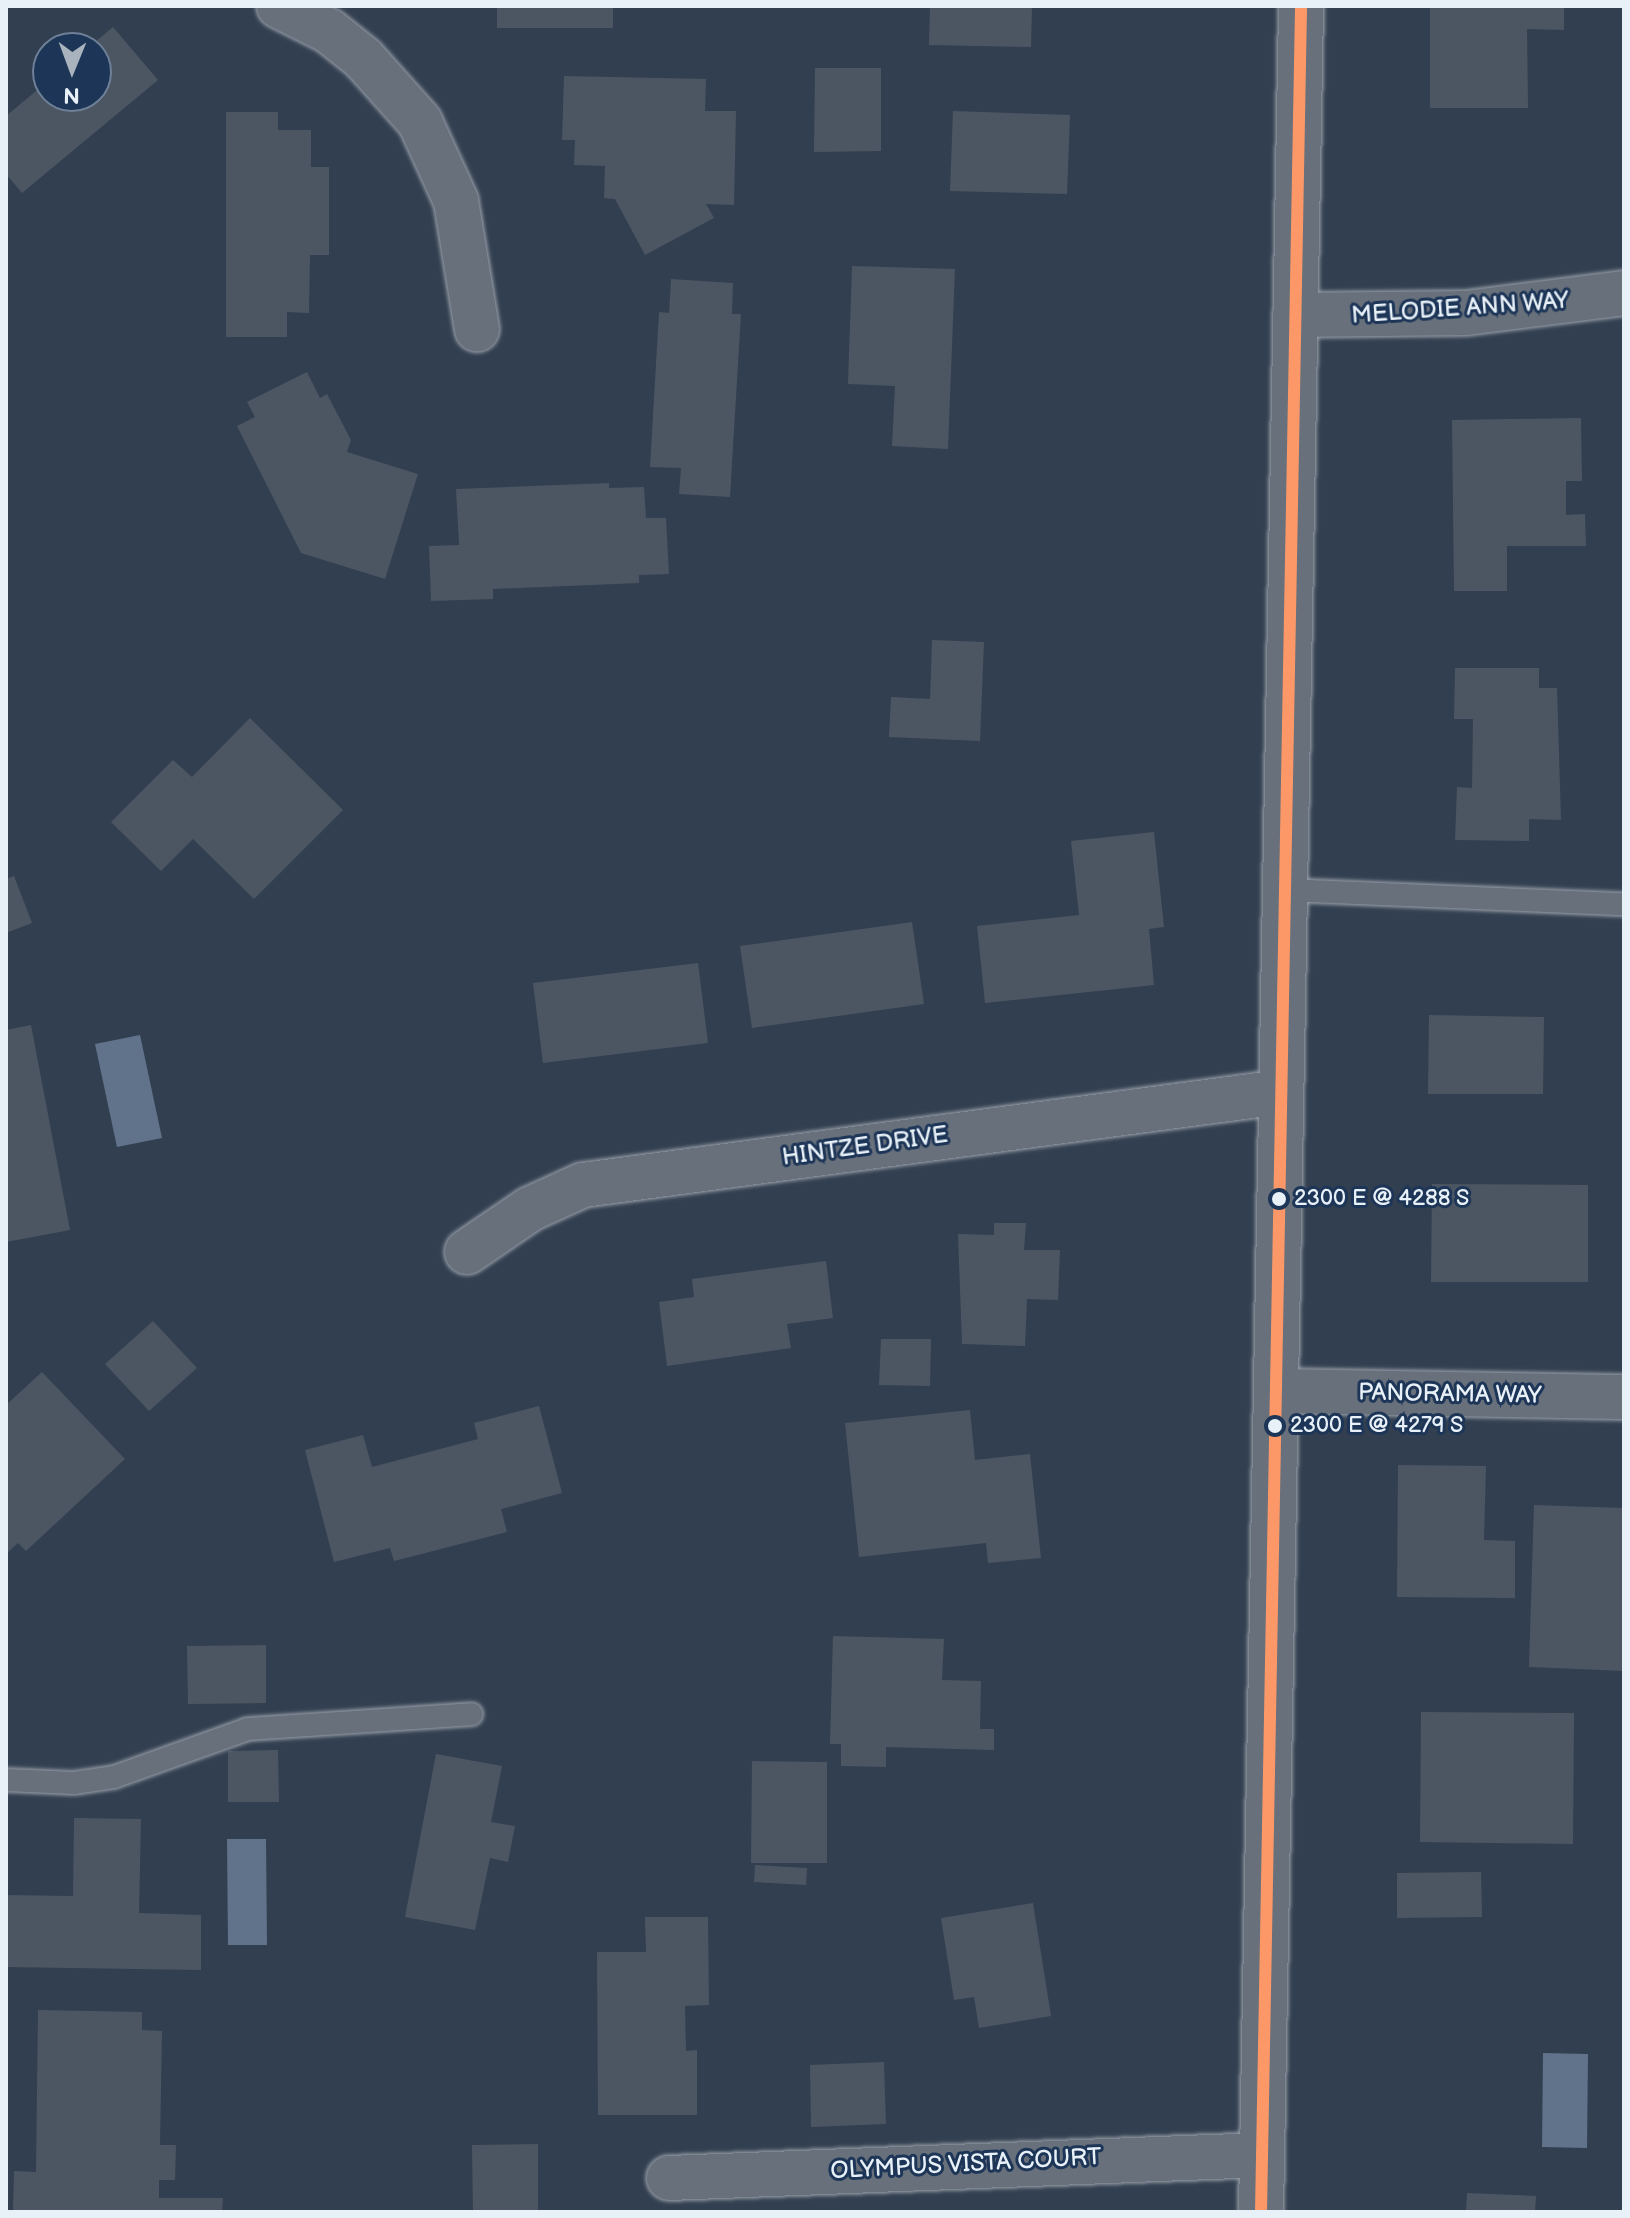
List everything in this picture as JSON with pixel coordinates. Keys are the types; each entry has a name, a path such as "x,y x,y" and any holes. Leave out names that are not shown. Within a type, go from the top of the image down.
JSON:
{"street":[{"path":"279,6 329,31 363,58 420,122 456,201 477,329"},
{"path":"1261,2212 1301,6"},
{"name":"MELODIE ANN WAY","path":"1295,315 1466,313 1624,293"},
{"name":"HINTZE DRIVE","path":"467,1252 530,1209 583,1185 1281,1092"},
{"name":"PANORAMA WAY","path":"1276,1391 1624,1397"},
{"name":"OLYMPUS VISTA COURT","path":"669,2178 1262,2155"}],"lane":[{"path":"1285,890 1624,904"},
{"path":"6,1780 74,1783 114,1777 248,1729 471,1714"}],"water":[{"path":"140,1035 162,1138 117,1147 95,1044"},
{"path":"227,1839 266,1839 267,1945 228,1945"},
{"path":"1543,2053 1588,2054 1587,2148 1542,2147"}],"building":[{"path":"497,6 613,6 613,28 497,28"},
{"path":"930,6 1032,6 1031,47 929,45"},
{"path":"1430,6 1564,6 1564,30 1527,29 1528,108 1430,108"},
{"path":"113,27 158,80 22,193 6,174 6,116 32,94 32,112 112,112 112,32 107,32"},
{"path":"815,68 881,68 881,151 814,152"},
{"path":"564,76 706,79 705,111 736,111 734,205 706,204 714,218 645,255 615,199 604,198 605,166 574,165 575,140 562,140"},
{"path":"953,111 1070,115 1067,194 950,191"},
{"path":"226,112 278,112 278,130 311,130 311,167 329,167 329,255 310,255 309,313 287,312 287,337 226,337"},
{"path":"852,266 955,269 948,449 892,446 895,386 848,384"},
{"path":"671,279 733,283 732,314 741,314 730,497 679,494 681,468 650,467 659,312 669,313"},
{"path":"307,372 320,398 327,394 351,440 347,452 418,474 385,579 301,553 237,426 255,417 247,402"},
{"path":"1581,418 1582,481 1566,481 1566,515 1585,514 1586,546 1507,546 1507,591 1454,591 1452,420"},
{"path":"609,483 609,488 644,487 646,518 666,518 669,574 639,575 639,583 493,589 493,599 431,601 429,546 459,545 456,489"},
{"path":"932,640 984,642 980,741 889,737 891,697 930,699"},
{"path":"1455,668 1539,668 1539,688 1557,688 1561,820 1529,819 1529,841 1455,840 1457,787 1472,788 1473,719 1454,719"},
{"path":"250,718 343,810 254,899 193,839 161,871 111,822 173,760 192,777"},
{"path":"1154,832 1164,927 1149,929 1154,985 985,1003 977,926 1079,915 1071,841"},
{"path":"14,876 32,923 6,933 6,879"},
{"path":"912,922 924,1004 752,1028 740,946"},
{"path":"698,963 708,1043 543,1063 533,983"},
{"path":"1429,1015 1544,1017 1543,1094 1428,1094"},
{"path":"31,1025 70,1230 6,1242 6,1030"},
{"path":"1432,1184 1588,1185 1588,1282 1431,1282"},
{"path":"994,1223 1026,1223 1024,1250 1060,1250 1058,1300 1027,1299 1025,1346 962,1344 958,1234 994,1235"},
{"path":"826,1261 833,1318 787,1324 791,1348 667,1366 659,1302 694,1297 692,1279"},
{"path":"153,1321 197,1368 149,1411 105,1364"},
{"path":"881,1339 931,1339 930,1386 879,1385"},
{"path":"42,1372 125,1459 26,1551 18,1543 6,1554 6,1405"},
{"path":"539,1406 562,1493 501,1509 507,1532 394,1561 390,1548 334,1562 305,1450 363,1435 372,1467 478,1439 474,1423"},
{"path":"970,1410 975,1460 1030,1454 1041,1558 988,1563 986,1543 859,1557 845,1423"},
{"path":"1398,1465 1486,1466 1484,1540 1515,1541 1515,1598 1397,1597"},
{"path":"1534,1505 1624,1508 1624,1671 1529,1667"},
{"path":"833,1636 944,1639 942,1680 981,1681 980,1729 994,1729 994,1750 886,1747 886,1767 841,1766 841,1744 830,1744"},
{"path":"266,1645 266,1703 188,1704 187,1646"},
{"path":"1421,1712 1574,1713 1573,1844 1420,1842"},
{"path":"278,1750 279,1802 228,1802 228,1751"},
{"path":"436,1754 502,1766 491,1822 515,1826 508,1862 490,1858 475,1930 405,1917"},
{"path":"752,1761 827,1762 827,1863 751,1863"},
{"path":"74,1818 141,1819 139,1913 201,1915 201,1970 6,1967 6,1895 73,1896"},
{"path":"755,1865 807,1868 806,1885 754,1882"},
{"path":"1481,1872 1482,1917 1397,1918 1397,1873"},
{"path":"1033,1903 1051,2016 979,2028 974,1997 954,2000 941,1918"},
{"path":"645,1917 708,1917 709,2005 685,2006 686,2051 697,2050 697,2115 598,2115 597,1952 646,1952"},
{"path":"38,2010 142,2012 142,2030 162,2031 160,2145 176,2145 175,2180 159,2180 159,2198 223,2198 222,2212 13,2212 14,2171 36,2172"},
{"path":"884,2062 886,2124 811,2127 810,2065"},
{"path":"538,2144 538,2212 473,2212 472,2145"},
{"path":"1467,2193 1536,2196 1535,2212 1466,2212"}],"transit line":[{"path":"1261,2212 1301,6"}],"place":[{"name":"2300 E @ 4288 S","path":"1279,1199"},
{"name":"2300 E @ 4279 S","path":"1275,1426"}]}
